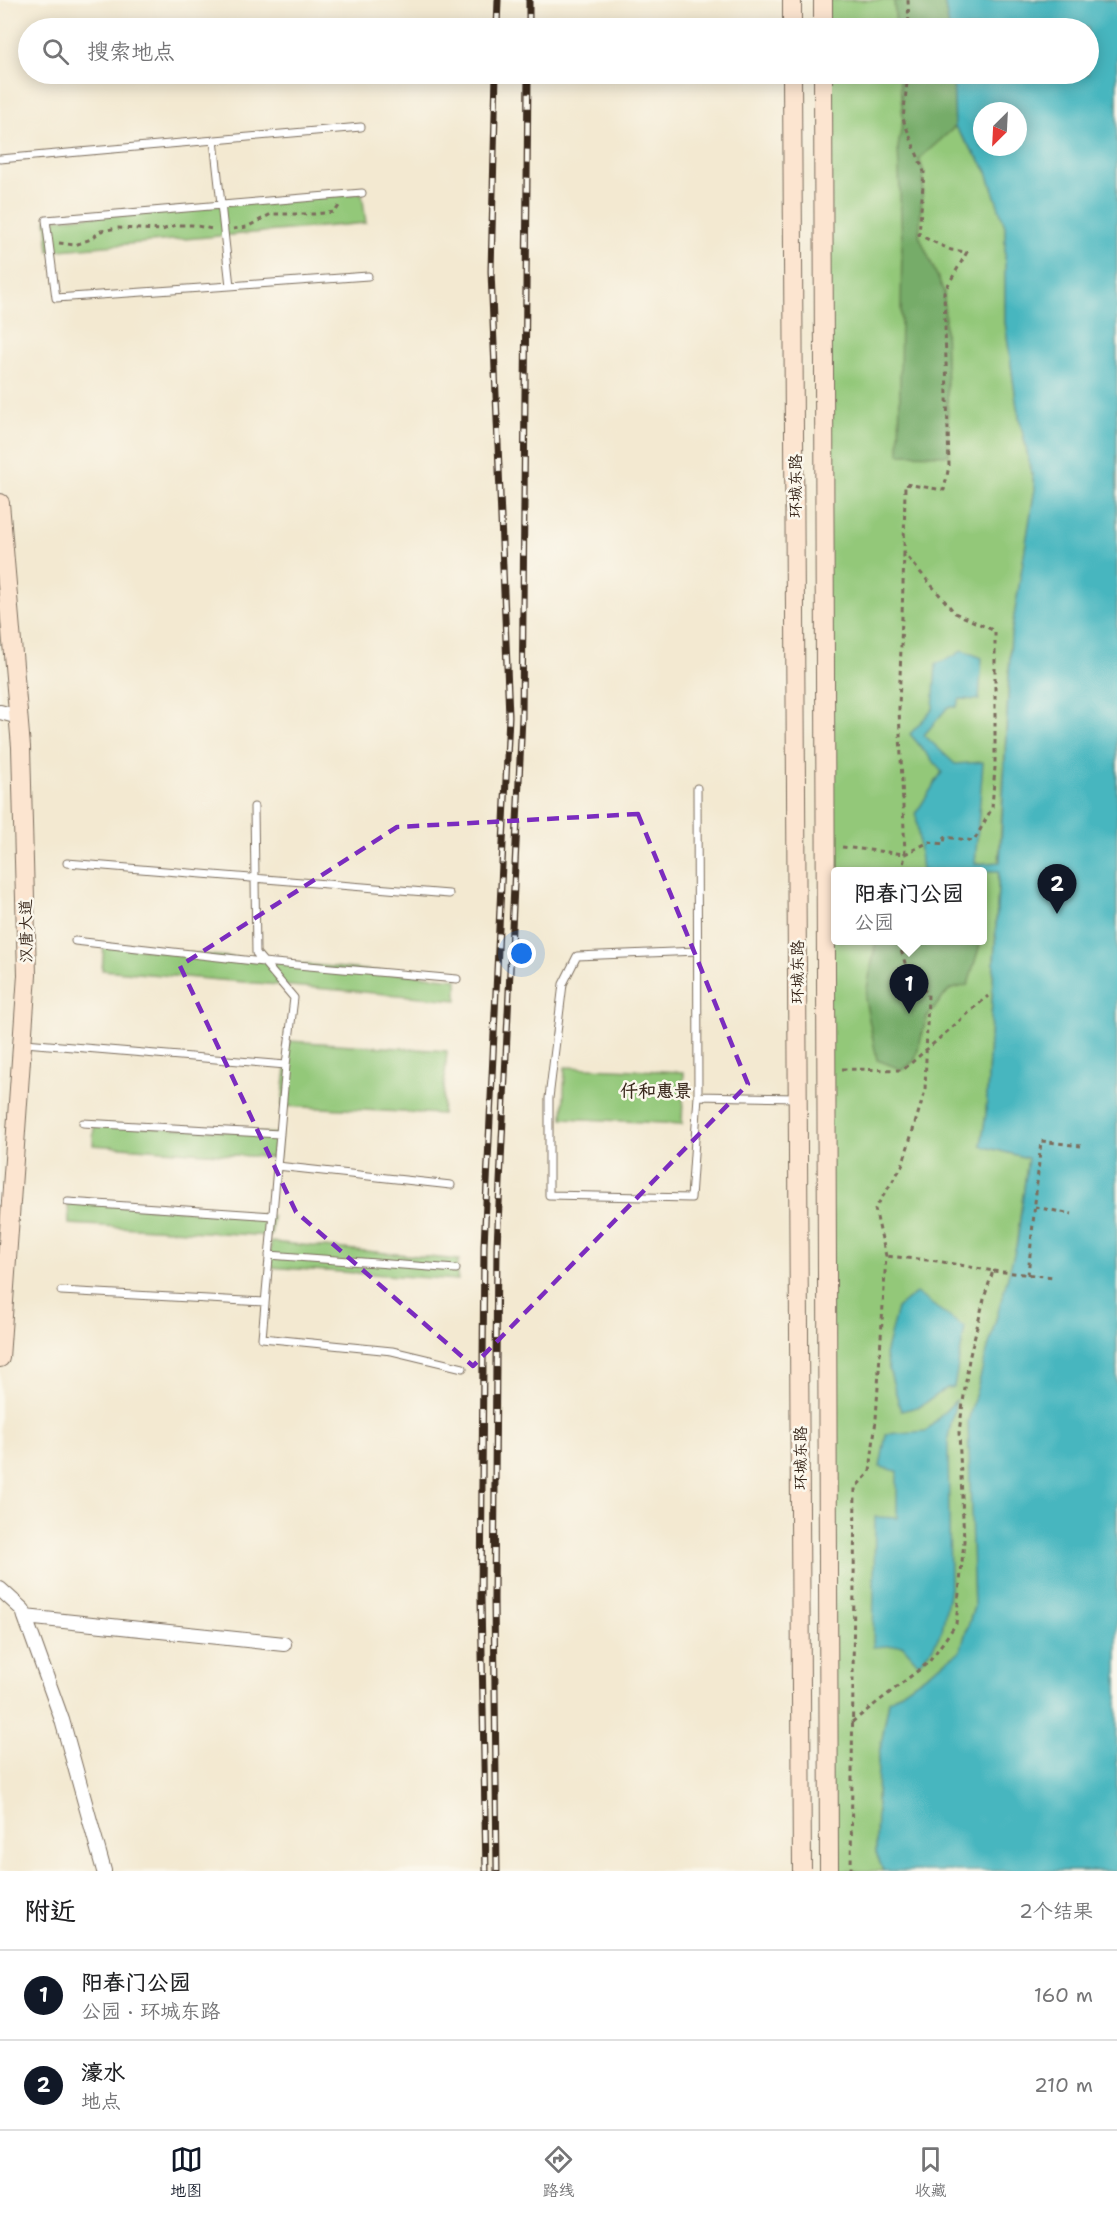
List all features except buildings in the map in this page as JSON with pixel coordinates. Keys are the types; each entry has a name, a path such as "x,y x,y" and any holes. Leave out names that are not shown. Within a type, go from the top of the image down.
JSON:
{"main road":[{"path":"792,0 792,18"},
{"path":"823,0 823,18"},
{"name":"环城东路","path":"792,84 802,1871"},
{"name":"环城东路","path":"823,84 829,1871"},
{"name":"汉唐大道","path":"0,503 21,747 27,975 0,1358"}],"street":[{"path":"0,712 19,717"},
{"path":"0,1589 23,1610 62,1719 104,1871"},
{"path":"25,1617 284,1644"}],"lane":[{"path":"0,159 361,127"},
{"path":"214,140 230,286"},
{"path":"362,193 46,220 56,298 368,276"},
{"path":"697,788 698,1096 691,1198 549,1195 549,1098 563,984 577,956 697,951"},
{"path":"254,807 256,953 294,998 262,1338 392,1351 463,1368"},
{"path":"67,863 449,894"},
{"path":"75,941 263,962 457,979"},
{"path":"22,1043 286,1065"},
{"path":"698,1096 798,1098"},
{"path":"83,1123 280,1134"},
{"path":"277,1166 451,1185"},
{"path":"68,1202 273,1216"},
{"path":"269,1256 456,1269"},
{"path":"61,1291 265,1302"}],"path":[{"path":"908,0 909,18"},
{"path":"903,867 905,854 899,710 905,484 944,490 949,466 944,292 966,252 951,250 919,234 924,172 903,119 907,84"},
{"path":"48,242 75,245 91,239 101,231 118,228 162,230 176,225 192,225 224,231 247,227 271,214 335,212 346,194"},
{"path":"825,846 905,854 929,842 944,844 945,837 974,841 992,808 995,767 995,631 955,613 904,553"},
{"path":"851,1871 855,1488 870,1472 886,1256 875,1209 902,1166 925,1091 927,993 910,979 900,945"},
{"path":"826,1069 903,1070 988,996"},
{"path":"1028,1275 1041,1141 1081,1146"},
{"path":"1035,1207 1072,1214"},
{"path":"886,1256 1054,1278"},
{"path":"852,1722 929,1662 956,1624 964,1541 959,1432 969,1359 993,1271"}],"highlighted area":[{"path":"638,814 748,1084 473,1366 296,1212 180,966 397,827"}],"green space":[{"path":"823,0 944,0 947,18 823,18"},
{"path":"894,0 944,0 947,18 895,18"},
{"path":"823,84 953,84 955,127 973,151 973,156 976,156 986,169 1005,226 1005,322 1017,407 1035,488 1011,635 986,1114 981,1146 1028,1158 973,1567 974,1607 960,1651 889,1701 878,1761 876,1852 883,1871 829,1871"},
{"path":"900,84 953,84 955,127 919,159 924,172 919,235 944,292 949,455 899,454 902,241 898,147 903,119"},
{"path":"362,193 366,223 49,251 46,220"},
{"path":"104,945 457,979 457,1000 102,970"},
{"path":"875,945 980,945 968,985 949,990 927,1017 915,1060 903,1070 877,1060 865,999"},
{"path":"289,1041 447,1051 442,1114 282,1106"},
{"path":"565,1067 684,1072 682,1124 563,1118"},
{"path":"94,1124 280,1134 278,1158 93,1145"},
{"path":"68,1202 273,1216 271,1236 69,1224"},
{"path":"271,1242 459,1260 456,1269 458,1280 268,1267"}],"water":[{"path":"944,0 1117,0 1117,1871 883,1871 876,1852 878,1761 889,1701 960,1651 974,1607 968,1421 1017,1243 1028,1158 981,1146 986,1114 999,871 987,871 987,867 922,867 916,813 942,772 910,734 933,709 936,664 962,650 982,658 979,700 960,699 956,707 948,707 924,735 955,764 983,762 975,864 1000,862 1011,635 1035,488 1017,407 1005,322 1005,226 986,169 976,156 1027,156 1027,102 973,102 973,151 955,127 953,84 1099,84 1099,18 947,18"},
{"path":"916,1293 965,1328 954,1387 947,1388 921,1406 901,1411 885,1355 897,1308"},
{"path":"956,1400 948,1438 950,1588 942,1630 933,1647 918,1663 902,1645 873,1647 875,1517 897,1518 897,1471 880,1467 886,1434 926,1431"}],"railway":[{"path":"497,18 498,0"},
{"path":"529,0 529,18"},
{"path":"486,1871 481,1599 484,1246 509,716 491,271 496,84"},
{"path":"497,1871 494,1599 497,1246 522,717 528,84"}],"place":[{"name":"濠水","path":"1057,914"},
{"name":"阳春门公园","path":"909,1014"}],"district":[{"name":"仟和惠景","path":"656,1091"}]}
